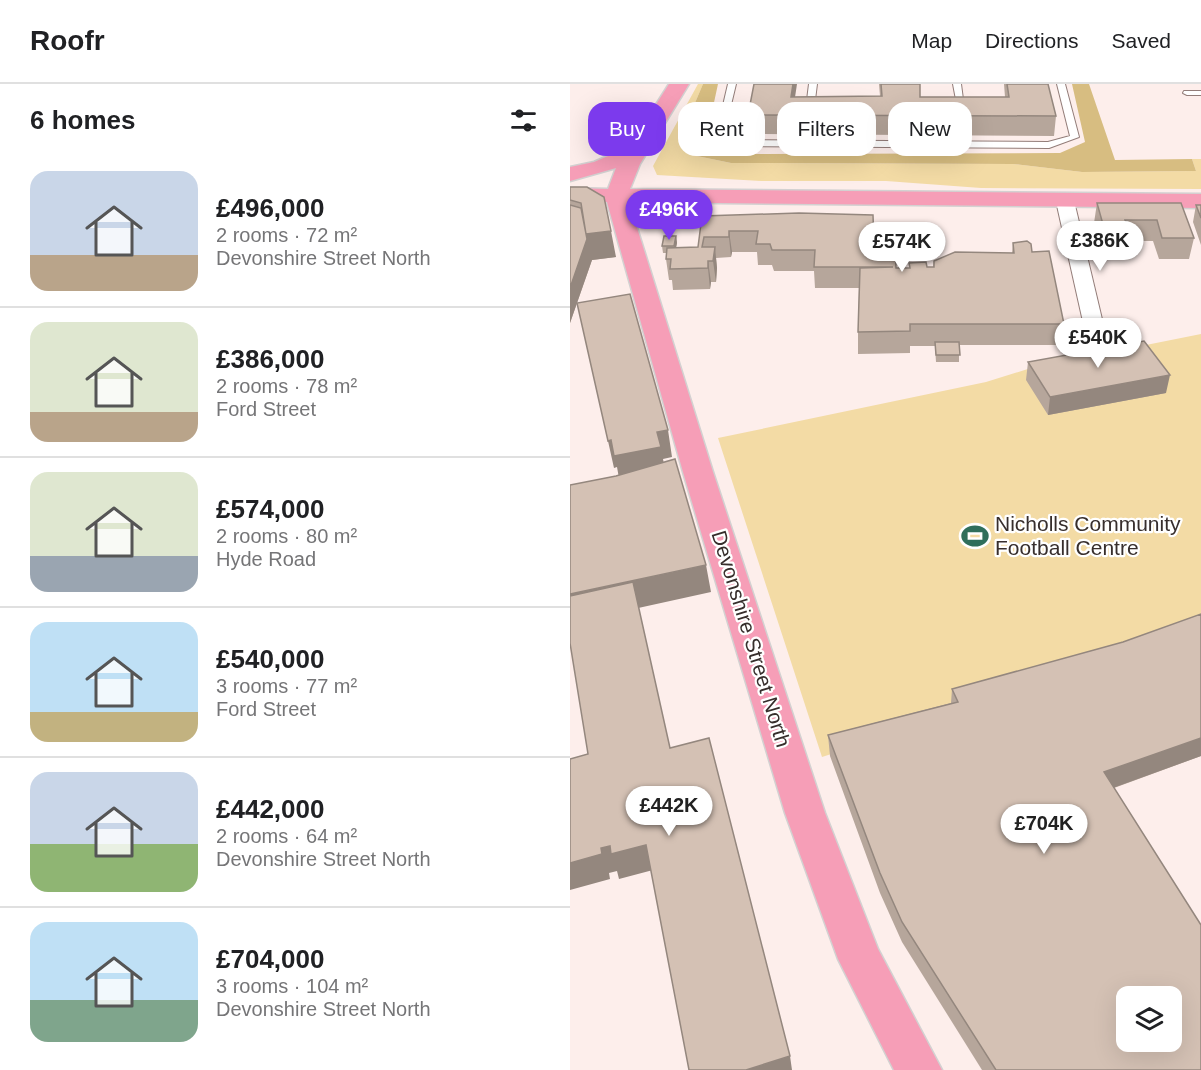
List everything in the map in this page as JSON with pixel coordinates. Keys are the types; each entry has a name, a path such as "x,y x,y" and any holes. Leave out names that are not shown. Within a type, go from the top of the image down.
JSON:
{"highway":[{"path":"666,105 679,84"},
{"path":"570,174 601,167 626,156"},
{"path":"616,195 635,156"},
{"path":"570,195 1201,201"},
{"name":"Devonshire Street North","path":"616,195 698,472 805,813 860,959 919,1070"}],"street":[{"path":"1065,201 1100,354"}],"lane":[{"path":"732,84 721,131 738,143 1049,145 1076,136 1061,84"},
{"path":"811,100 813,84"},
{"path":"957,84 960,102"},
{"path":"1187,93 1201,93"}],"shaded area":[{"path":"698,84 703,84 695,102 688,102"},
{"path":"703,84 718,84 714,102 695,102"},
{"path":"1072,84 1089,84 1115,160 1192,159 1196,171 1082,172 1013,164 731,163 697,156 765,156 765,154 777,154 777,156 876,156 876,154 888,154 888,156 972,156 972,153 1060,153 1085,142"},
{"path":"678,120 678,156 697,156 731,163 1013,164 1082,172 1196,171 1192,159 1201,159 1201,189 981,188 886,181 761,181 657,175 653,166 658,156 666,156 666,142"},
{"name":"Nicholls Community Football Centre","path":"1201,334 1201,634 822,757 718,438 986,382 1031,368"}],"building":[{"path":"754,84 793,84 791,97 882,96 881,84 920,84 920,97 1009,97 1007,84 1048,84 1056,116 972,116 972,102 888,102 888,115 876,115 876,102 777,102 777,115 765,115 765,102 751,102"},
{"path":"570,187 587,187 604,197 611,231 586,234 581,203 570,200"},
{"path":"1097,203 1181,203 1194,238 1162,238 1157,220 1125,220 1128,228 1104,228"},
{"path":"570,205 581,208 587,239 570,288"},
{"path":"1196,205 1201,205 1201,218"},
{"path":"799,213 873,215 874,243 895,242 896,268 910,268 909,263 926,262 927,267 934,267 934,261 955,252 1014,253 1013,243 1027,241 1031,244 1032,252 1049,251 1064,324 910,324 910,331 858,332 860,268 893,267 814,267 815,250 772,250 770,244 756,244 758,231 729,231 729,237 704,237 702,247 715,247 713,261 708,261 708,268 670,269 671,259 666,259 667,248 698,247 702,216"},
{"path":"664,236 676,236 674,246 662,246"},
{"path":"630,294 668,430 657,432 661,447 614,456 611,440 608,441 577,303"},
{"path":"1144,341 1170,375 1050,397 1028,362"},
{"path":"935,342 959,342 960,355 936,355"},
{"path":"675,459 706,565 570,594 570,485 616,476"},
{"path":"633,582 670,748 709,738 790,1056 746,1070 689,1070 646,845 611,854 610,846 601,848 602,854 570,863 570,759 588,754 570,643 570,596"},
{"path":"1201,614 1201,738 1104,772 1201,925 1201,1070 996,1070 902,922 880,873 828,735 958,702 952,689 1123,642"}],"place":[{"name":"Nicholls Community Football Centre","path":"975,536"}]}
